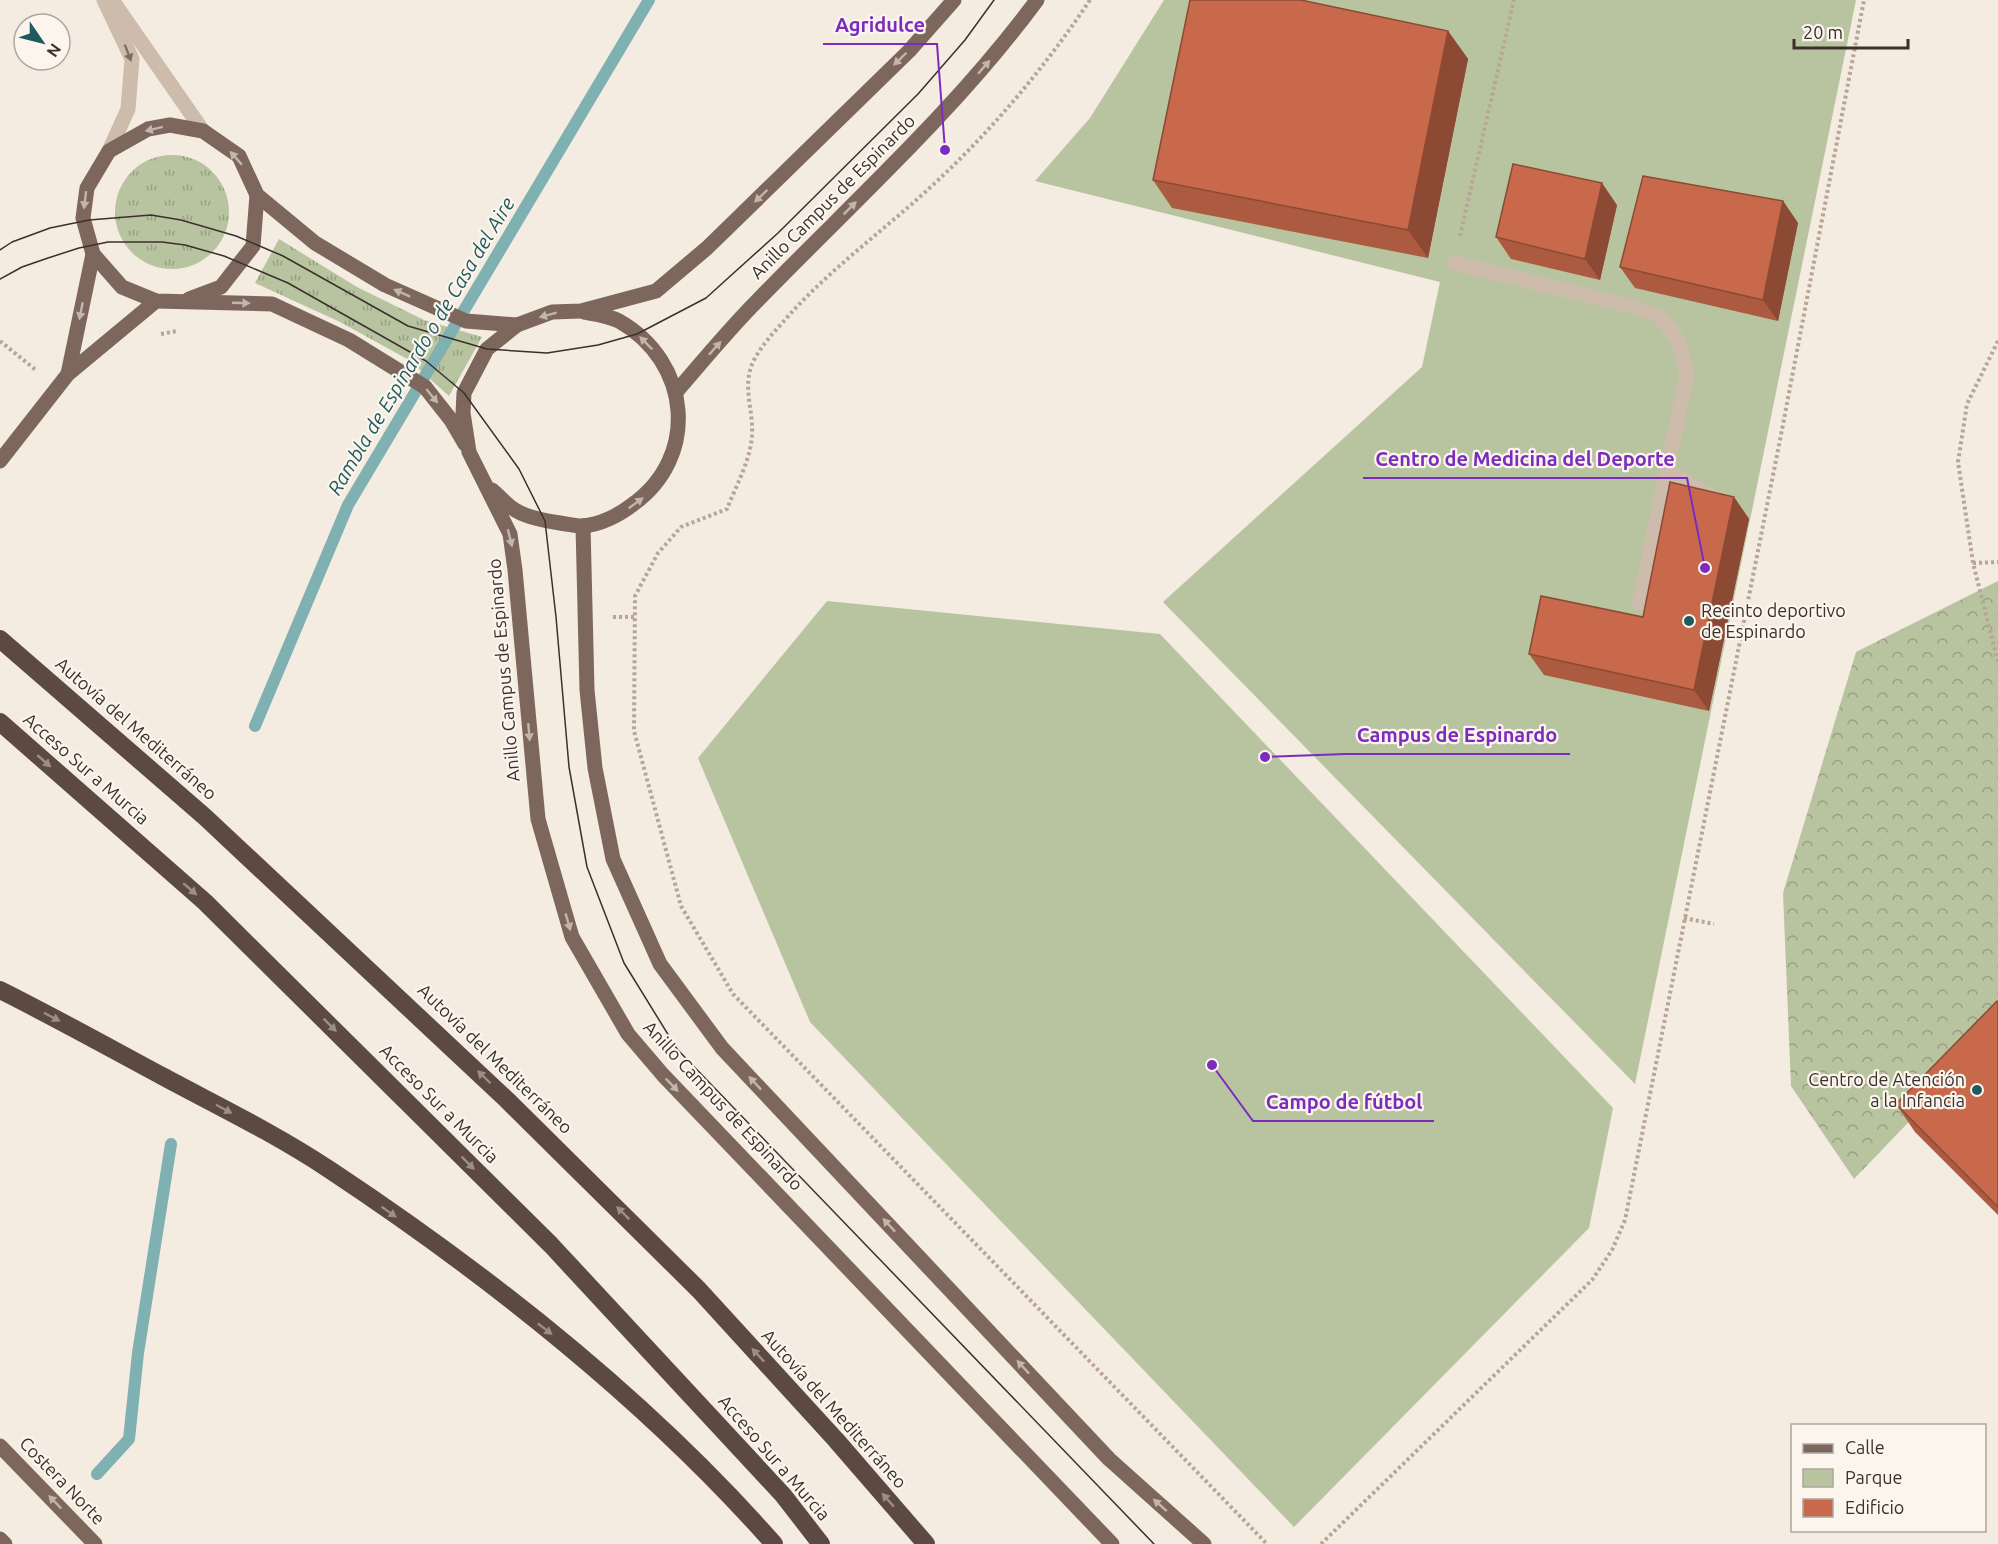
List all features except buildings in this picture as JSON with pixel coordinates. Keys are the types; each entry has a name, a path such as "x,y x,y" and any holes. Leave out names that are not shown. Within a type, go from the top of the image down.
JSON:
{"highway":[{"name":"Autovía del Mediterráneo","path":"0,639 205,817 414,1010 573,1164 699,1290 836,1440 926,1544"},
{"name":"Acceso Sur a Murcia","path":"0,722 205,902 551,1245 783,1495 821,1544"},
{"path":"0,990 267,1132 329,1169 464,1264 570,1348 662,1429 734,1498 774,1544"}],"main road":[{"name":"Anillo Campus de Espinardo","path":"954,0 909,51 707,248 656,291 581,311 552,312 517,326 487,349 464,393 463,413 469,452 510,534 538,819 572,937 628,1034 680,1092 1112,1544"},
{"name":"Anillo Campus de Espinardo","path":"676,392 756,301 931,127 1007,41 1037,0"},
{"path":"469,452 451,420 425,387 349,340 272,304 156,301 122,287 93,254 83,218 87,188 109,151 148,129 170,125 203,131 238,156 258,195 315,243 385,285 466,321 517,326"},
{"path":"183,302 221,287 253,246 258,195"},
{"path":"68,374 93,254"},
{"path":"2,459 68,374 156,301"},
{"name":"Anillo Campus de Espinardo","path":"486,484 514,510 545,520 583,526 618,516 649,493 669,465 679,429 676,392 661,357 637,334 617,320 581,311"},
{"path":"583,526 587,690 595,768 614,859 660,964 730,1056 1109,1459 1204,1544"},
{"name":"Costera Norte","path":"0,1446 95,1544"},
{"path":"0,1539 4,1544"}],"street":[{"path":"104,0 132,59 128,109 109,151"},
{"path":"112,0 203,131"},
{"path":"1454,263 1634,307 1660,316 1678,340 1687,374 1639,604"},
{"path":"1667,470 1718,500"}],"path":[{"path":"1090,0 1065,38 995,123 934,183 810,292 762,346 749,371 747,394 752,417 752,436 727,509 681,527 657,553 635,596 634,731 681,906 733,994 1267,1544"},
{"path":"1454,263 1514,0"},
{"path":"1321,1544 1592,1280 1612,1250 1625,1220 1776,462 1864,0"},
{"path":"157,335 178,330"},
{"path":"0,341 58,388"},
{"path":"1998,341 1967,404 1958,462 1973,563 1998,662"},
{"path":"1973,563 1998,562"},
{"path":"1684,918 1714,924"}],"green space":[{"path":"1164,0 1856,0 1635,1084 1163,602 1422,367 1440,282 1035,181 1090,118"},
{"path":"172,155 194,159 212,172 225,190 229,212 225,234 212,252 194,265 172,269 150,265 132,252 119,234 115,212 119,190 132,172 150,159"},
{"path":"279,239 357,287 424,320 482,337 449,396 409,360 340,322 255,283"},
{"path":"1998,581 1998,1029 1854,1179 1791,1086 1783,893 1856,652"},
{"path":"827,601 1160,634 1613,1108 1589,1228 1294,1527 810,1022 698,758"}],"waterway":[{"name":"Rambla de Espinardo o de Casa del Aire","path":"255,726 348,505 649,0"},
{"name":"Rambla de Espinardo o de Casa del Aire","path":"97,1474 129,1439 138,1353 171,1144"}],"tram line":[{"path":"0,250 12,242 50,228 89,220 151,215 181,220 236,236 283,256 408,326 487,349 547,353 598,345 637,334 706,298 778,233 918,94 965,40 994,0"},
{"path":"0,279 22,267 48,258 108,242 162,242 185,245 224,256 288,283 426,361 464,393 519,469 545,521 569,767 587,867 624,963 677,1049 1154,1544"}],"place":[{"name":"Agridulce","path":"945,150"},
{"name":"Centro de Medicina del Deporte","path":"1705,568"},
{"name":"Recinto deportivo de Espinardo","path":"1689,621"},
{"name":"Campus de Espinardo","path":"1265,757"},
{"name":"Campo de fútbol","path":"1212,1065"},
{"name":"Centro de Atención a la Infancia","path":"1977,1090"}]}
